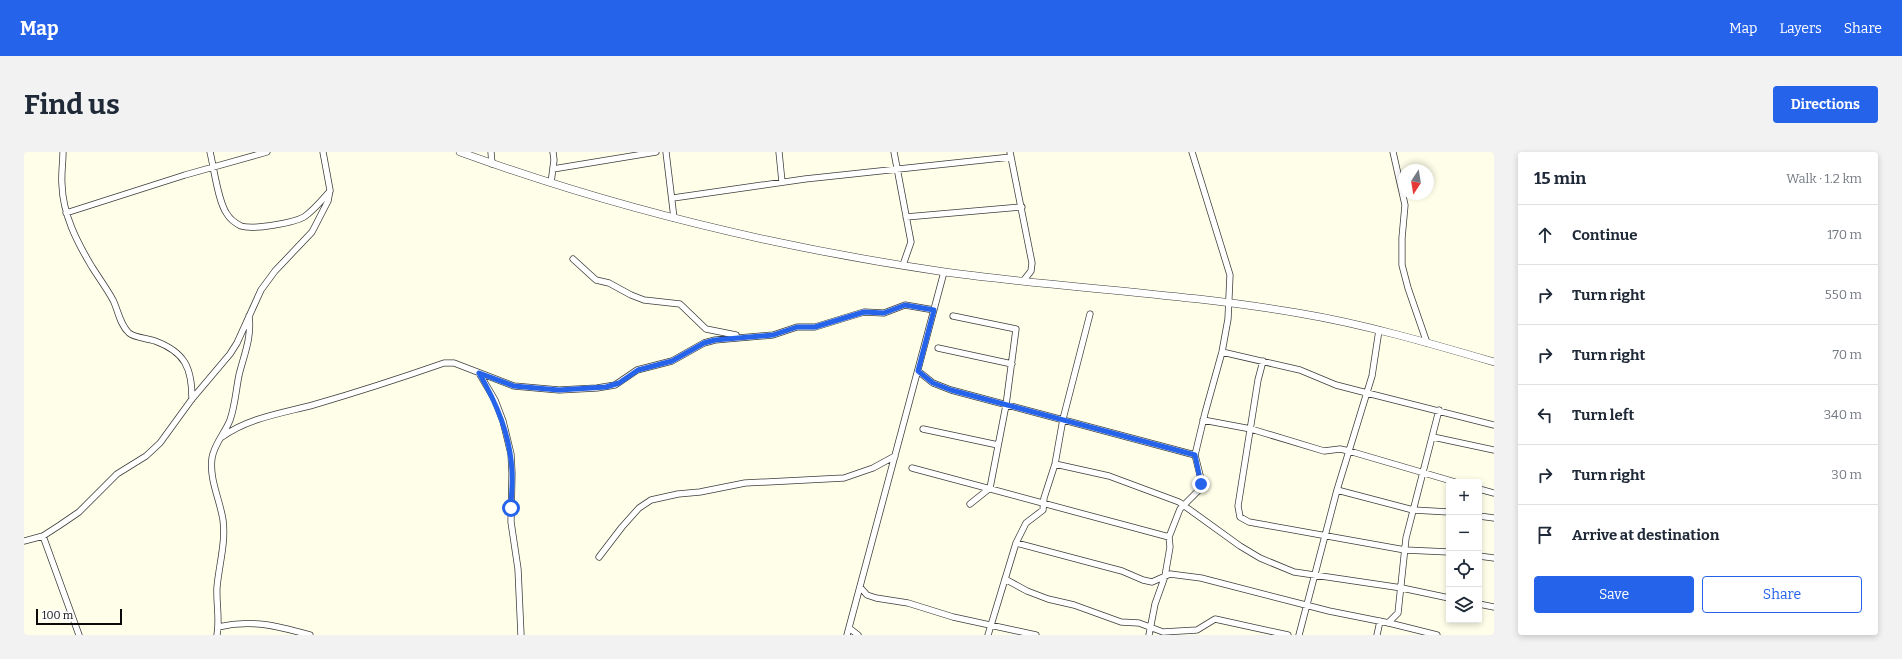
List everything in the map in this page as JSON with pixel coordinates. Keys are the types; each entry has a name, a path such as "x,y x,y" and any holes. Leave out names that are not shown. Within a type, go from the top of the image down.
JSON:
{"street":[{"path":"64,152 62,185 66,213 73,232 85,255 113,300 124,326 129,333 154,341 179,354 187,364 192,380 192,399"},
{"path":"210,152 226,213 236,223 242,226 255,227 294,221 305,216 317,206 330,190"},
{"path":"66,213 214,166 267,152"},
{"path":"24,541 43,536 79,512 117,474 151,452 171,430 192,399 230,354 261,290 274,271 312,232 328,201 330,190 323,152"},
{"path":"460,152 552,183 674,218 781,243 944,272 1230,302 1324,317 1379,330 1494,362"},
{"path":"491,152 492,164"},
{"path":"552,152 552,183"},
{"path":"553,170 656,152"},
{"path":"666,152 673,198 674,218"},
{"path":"779,152 782,182"},
{"path":"894,152 896,170 911,242 903,265"},
{"path":"1149,635 1155,604 1164,576 1170,547 1169,537 1177,515 1184,504 1200,489 1201,479 1195,455 1222,352 1230,302 1230,275 1192,152"},
{"path":"1393,152 1405,205 1402,238 1402,264 1408,288 1427,343"},
{"path":"673,198 782,182 896,170 1010,154 1022,207 1032,263 1030,271 1024,280"},
{"path":"906,217 1022,207"},
{"path":"573,259 596,280 609,283 644,300 680,304 706,329 743,337"},
{"path":"847,635 944,272"},
{"path":"222,437 232,430 274,414 380,386 444,363 454,363 514,386 559,390 606,387 619,383 638,370 672,361 704,343 743,337 773,335 797,327 815,327 864,312 884,313 905,305 934,310"},
{"path":"988,635 1016,543 1026,524 1043,510 1056,464 1063,419 1090,314"},
{"path":"217,635 218,585 224,532 221,506 212,474 211,462 212,455 230,421 235,402 240,373 249,340 249,316"},
{"path":"953,316 1016,330 1006,405 989,488 970,504"},
{"path":"1299,635 1324,536 1372,376 1379,330"},
{"path":"938,348 1012,364"},
{"path":"1222,352 1307,371 1332,383 1494,425"},
{"path":"1263,361 1258,380 1238,506 1240,516 1249,522 1324,536 1405,550 1446,552"},
{"path":"918,371 933,383 951,390 1195,455"},
{"path":"479,373 495,400 503,421 510,454 512,473 511,522 518,569 521,635"},
{"path":"1388,623 1398,613 1405,550 1413,510 1422,473 1433,438 1439,410"},
{"path":"1203,420 1251,429 1324,451 1340,449 1349,451 1446,480"},
{"path":"922,429 998,445"},
{"path":"1433,438 1494,450"},
{"path":"599,557 622,527 640,508 651,500 746,483 844,478 873,468 895,456"},
{"path":"1056,464 1109,476 1184,504 1240,546 1260,558 1294,572 1400,588 1446,597"},
{"path":"912,468 1169,537"},
{"path":"1337,490 1413,510 1446,512"},
{"path":"1482,490 1494,493"},
{"path":"1482,516 1494,518"},
{"path":"43,536 79,635"},
{"path":"1016,543 1122,571 1143,580 1152,582 1159,580 1164,576 1175,574 1201,578 1307,605 1437,635"},
{"path":"1482,556 1494,558"},
{"path":"1005,579 1027,591 1048,599 1074,605 1122,622 1139,623 1163,632 1191,631 1203,628 1211,620 1215,619 1288,635"},
{"path":"860,587 868,595 876,598 922,606 953,617 1036,635"},
{"path":"1482,605 1494,607"},
{"path":"1377,635 1380,621"},
{"path":"218,627 251,622 310,635"},
{"path":"849,628 858,635"}],"route":[{"path":"511,508 512,473 510,454 503,421 495,400 479,373 514,386 559,390 606,387 619,383 638,370 672,361 704,343 727,338 768,336 782,333 792,328 804,326 815,327 836,322 864,312 884,313 905,305 934,310 918,371 933,383 951,390 1195,455 1201,484"}]}
